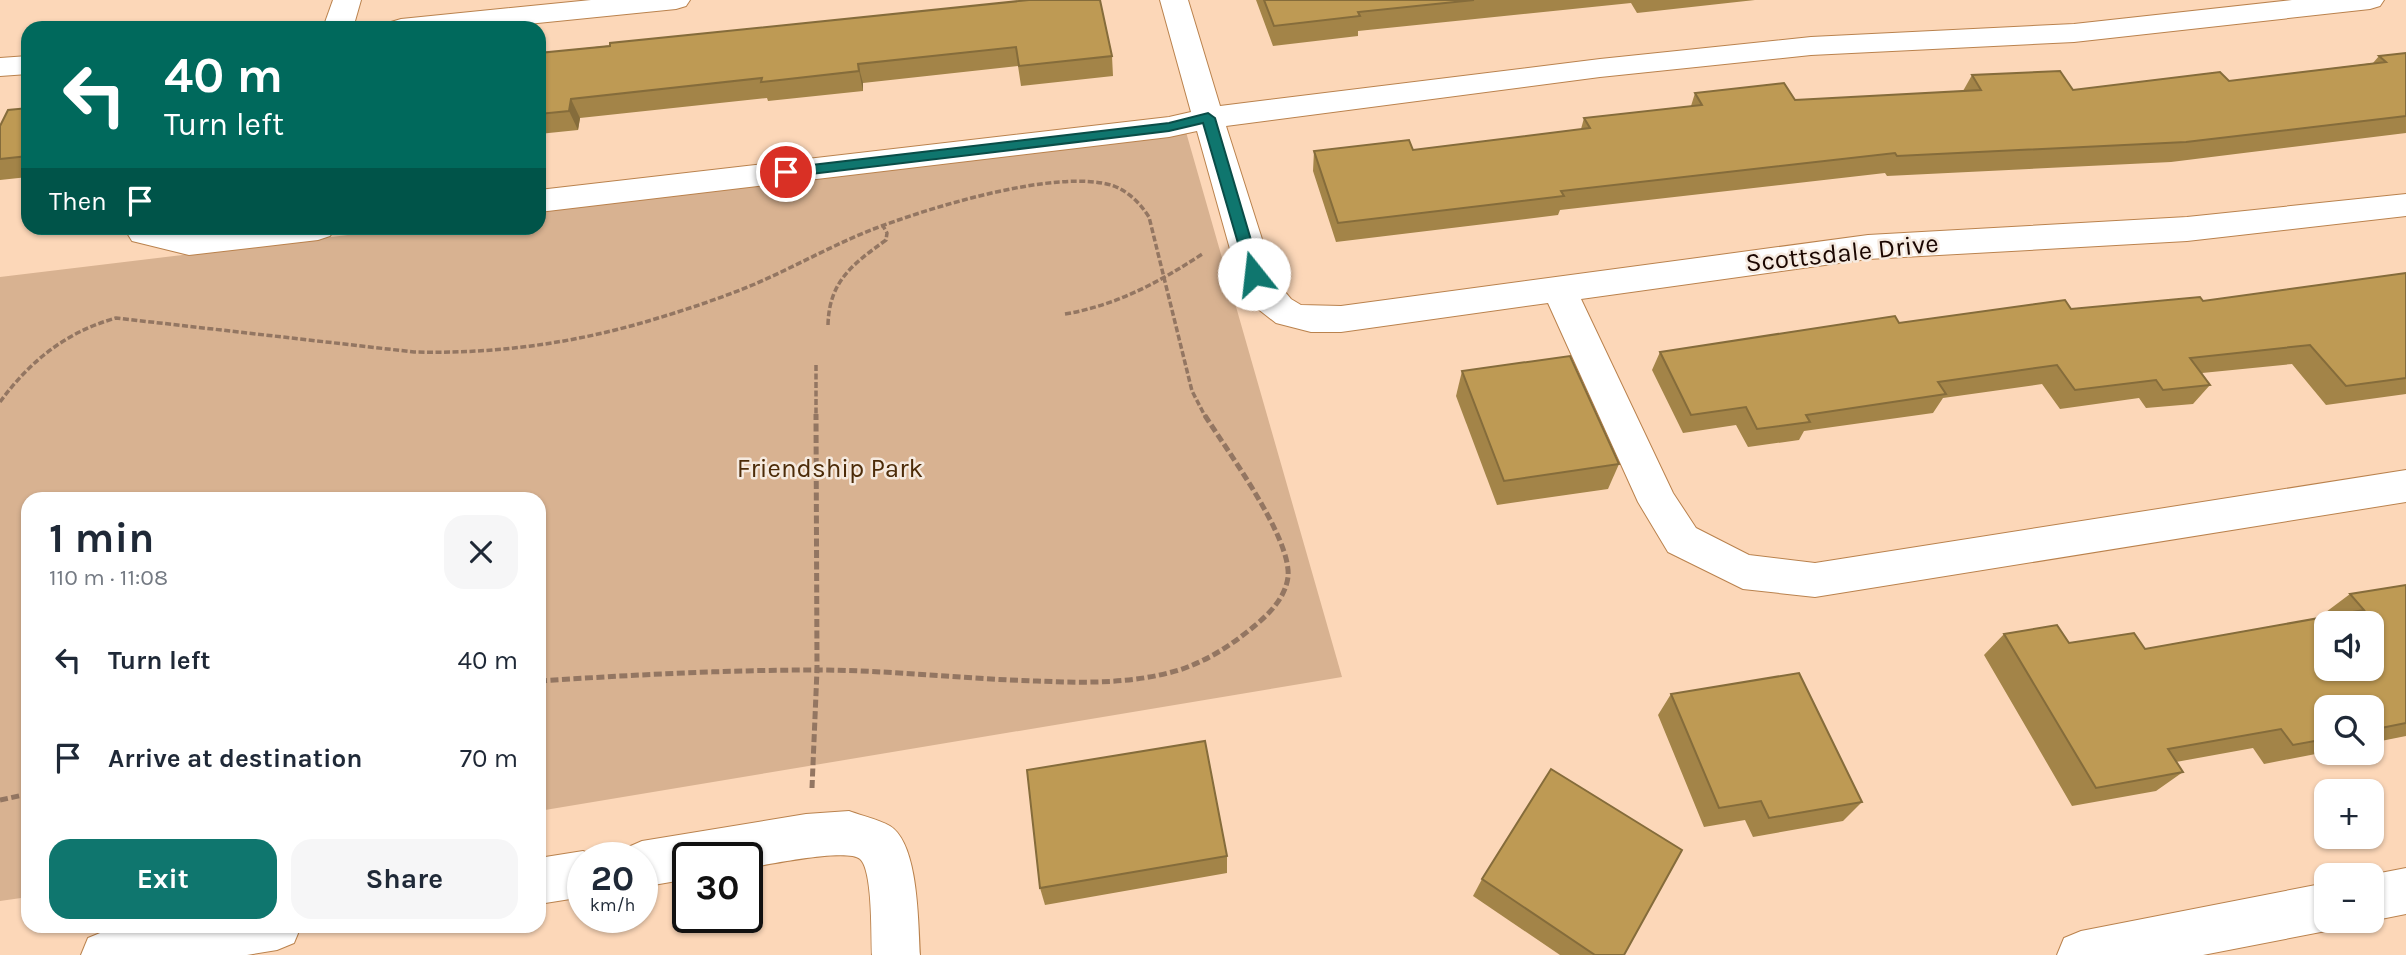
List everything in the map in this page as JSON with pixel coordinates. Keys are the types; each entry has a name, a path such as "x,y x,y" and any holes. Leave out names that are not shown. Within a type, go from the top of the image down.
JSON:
{"street":[{"path":"340,21 347,0"},
{"path":"470,21 677,0"},
{"path":"1174,0 1208,118"},
{"path":"546,200 1155,129 1208,118 1586,70 1811,46 2074,33 2370,0"},
{"path":"0,67 21,66"},
{"name":"Scottsdale Drive","path":"1208,118 1254,274 1265,297 1282,313 1309,321 1341,319 1868,247 2187,229 2406,205"},
{"path":"153,235 189,243 258,235"},
{"path":"1559,289 1658,502 1682,540 1743,572 1815,580 2406,486"},
{"path":"658,861 806,836 849,833 876,843 890,867 896,955"},
{"path":"546,880 567,877"},
{"path":"2384,895 2406,891"},
{"path":"2081,955 2314,909"},
{"path":"105,955 235,933"}],"path":[{"path":"0,402 27,367 51,349 109,320 132,319 412,352 482,353 528,349 611,331 720,298 883,226 938,209 1063,181 1101,182 1126,191 1142,204 1152,224 1195,399 1250,487 1274,531 1286,562 1288,572 1284,593 1265,617 1234,643 1196,664 1153,678 1102,684 817,670 546,681"},
{"path":"828,325 827,309 832,292 854,265 886,240 887,233 883,226"},
{"path":"1065,314 1113,304 1190,262"},
{"path":"812,790 817,670 816,365"},
{"path":"0,800 21,796"}],"green space":[{"name":"Friendship Park","path":"1186,132 1342,677 546,810 546,492 21,492 21,898 0,901 0,277 348,235 546,235 546,210"}],"building":[{"path":"1029,0 1100,0 1112,56 1019,66 1016,47 858,64 859,71 761,82 762,78 571,99 569,111 546,113 546,52 610,46 610,43"},
{"path":"1264,0 1474,0 1358,12 1360,16 1274,26"},
{"path":"2406,53 2406,116 2186,142 1897,156 1895,153 1561,191 1564,196 1338,223 1314,151 1409,140 1413,150 1590,128 1584,118 1702,105 1695,93 1784,83 1795,100 1981,90 1972,75 2060,71 2073,90 2220,72 2229,81 2386,62 2379,56"},
{"path":"21,109 21,157 0,159 0,126 8,110"},
{"path":"2406,273 2406,378 2346,386 2310,345 2190,358 2210,385 2163,390 2156,380 2075,390 2057,365 1938,382 1946,394 1806,415 1810,422 1757,429 1746,407 1691,415 1660,352 1895,316 1899,323 2065,300 2071,309 2200,297 2203,301"},
{"path":"1570,356 1619,464 1504,481 1462,371"},
{"path":"2406,585 2406,723 2384,727 2384,695 2314,695 2314,741 2293,745 2281,729 2168,749 2183,772 2096,788 2004,634 2057,625 2069,643 2134,633 2145,649 2314,619 2314,681 2384,681 2384,611 2358,611 2364,610 2350,594"},
{"path":"1799,673 1862,802 1769,818 1761,801 1719,808 1671,694"},
{"path":"1205,741 1227,856 1040,888 1027,770"},
{"path":"1551,769 1682,850 1624,955 1595,955 1482,879"}],"route":[{"path":"786,172 1169,127 1208,118 1254,274"}]}
